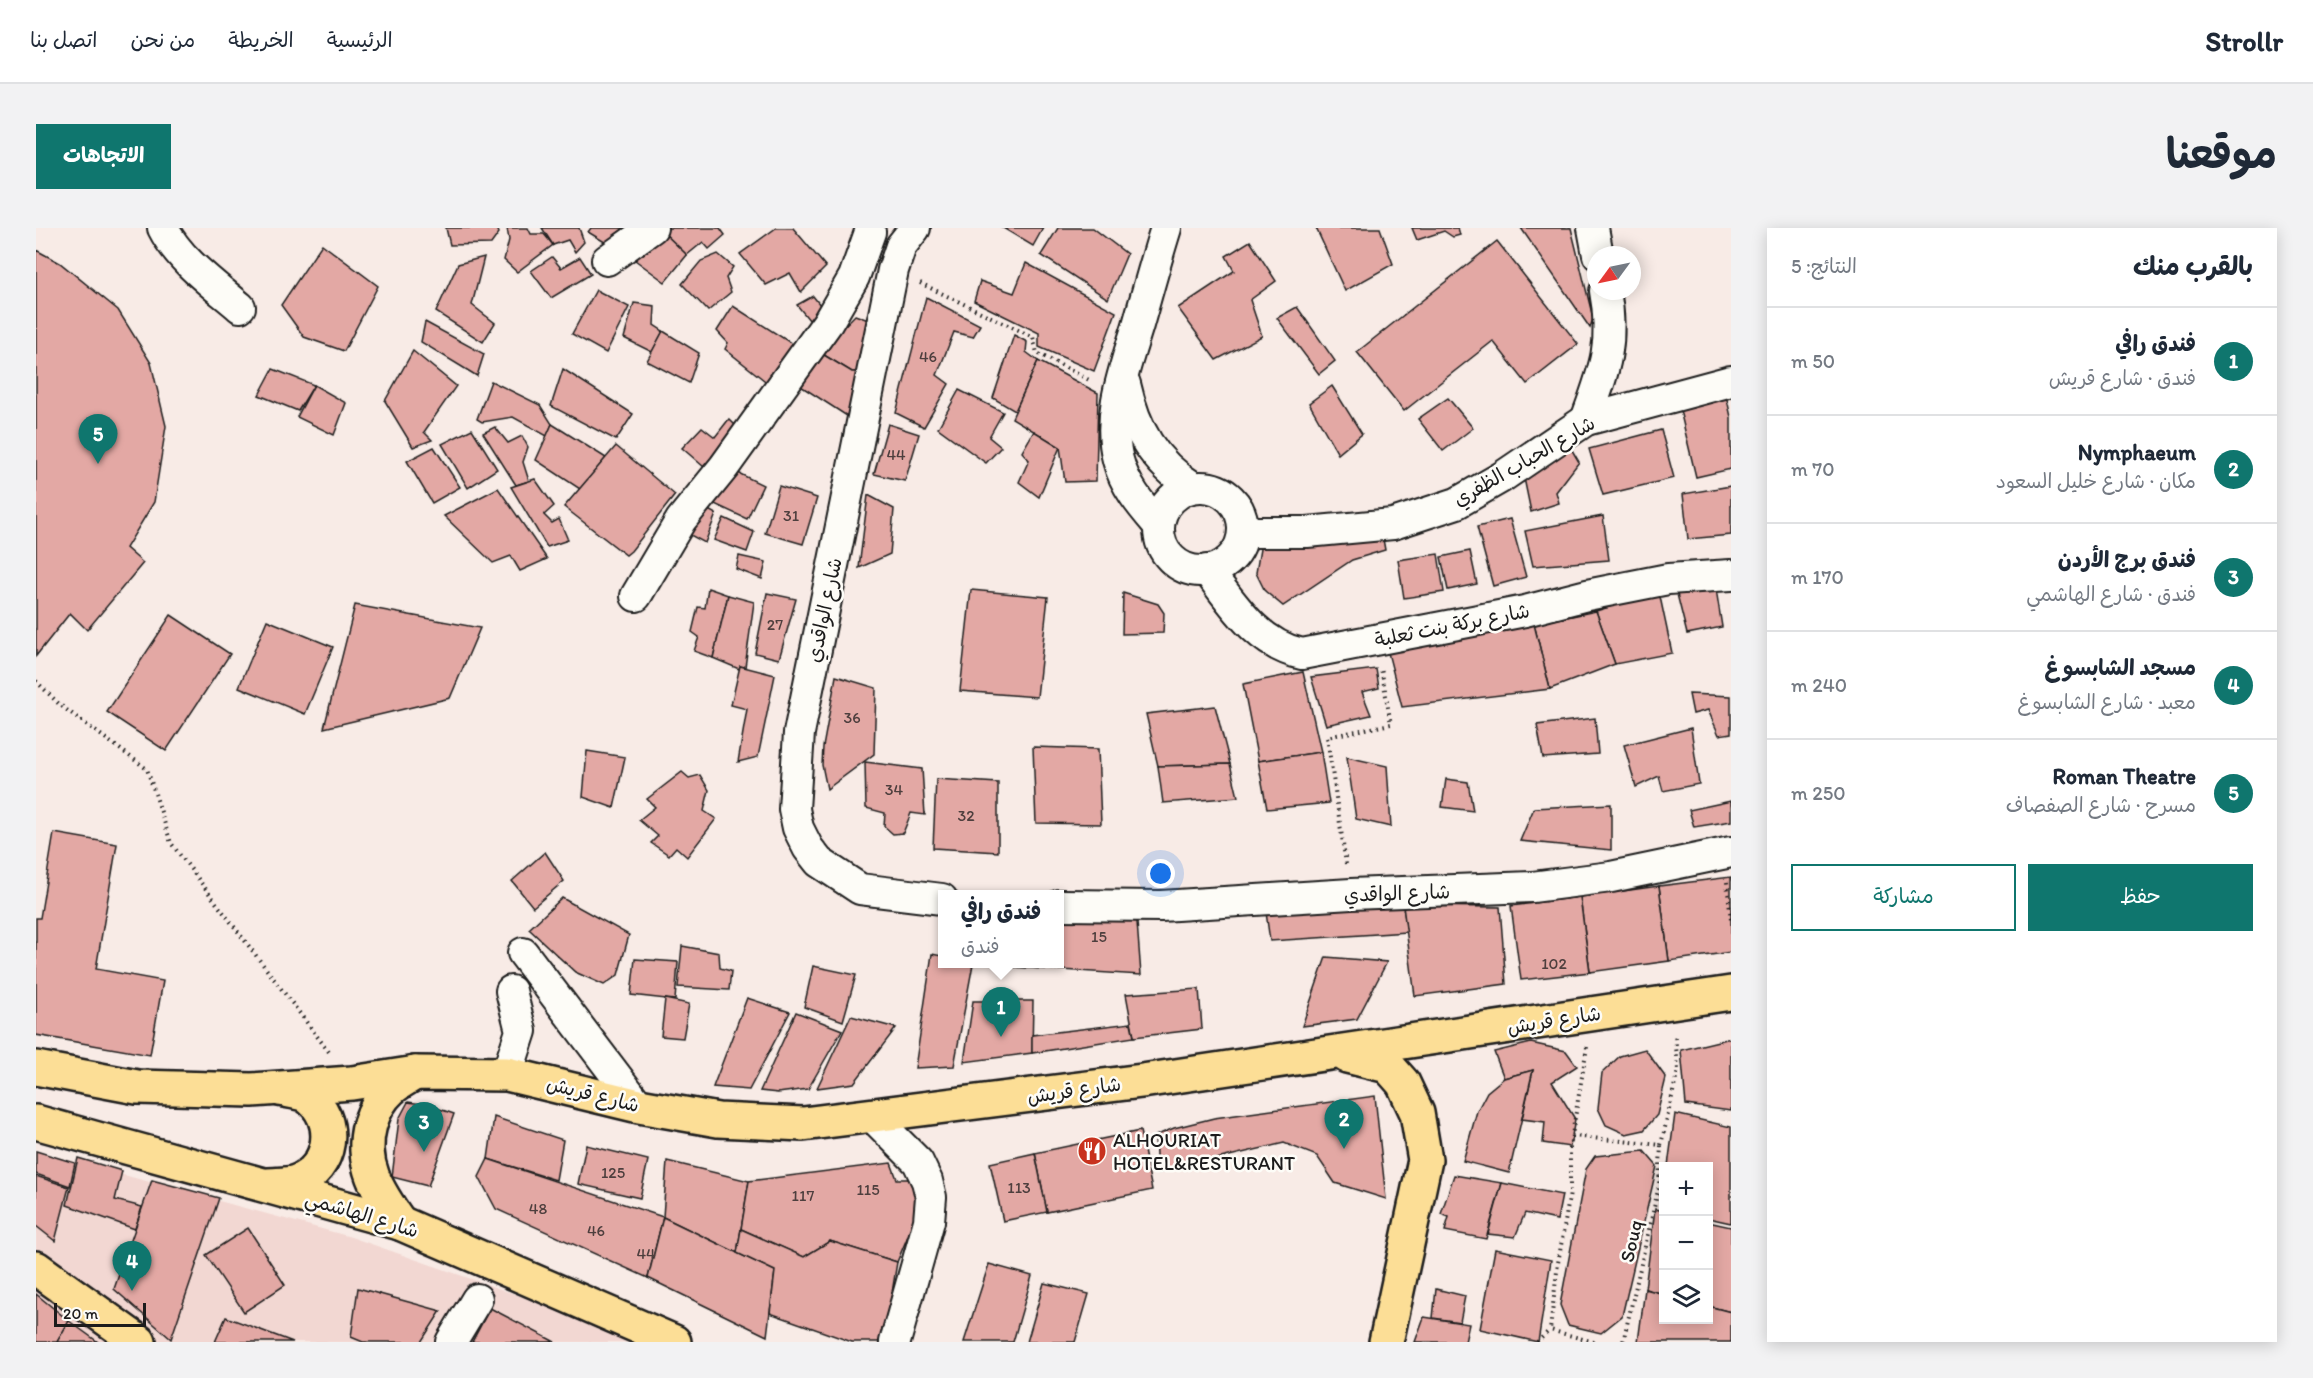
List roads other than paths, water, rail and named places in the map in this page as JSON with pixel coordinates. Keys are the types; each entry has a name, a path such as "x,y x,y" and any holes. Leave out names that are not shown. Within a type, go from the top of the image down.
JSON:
{"main road":[{"name":"شارع قريش","path":"416,1072 507,1074 639,1106 718,1120 803,1125 1130,1083 1731,993"},
{"path":"1333,1053 1388,1066 1403,1083 1418,1113 1425,1160 1386,1342"},
{"path":"36,1068 137,1087 252,1090 351,1083 416,1072"},
{"path":"400,1222 380,1195 368,1169 365,1139 374,1111 391,1088 416,1072"},
{"path":"266,1185 295,1183 318,1168 329,1143 325,1116 307,1096 280,1089"},
{"name":"شارع الهاشمي","path":"36,1122 400,1222 674,1342"},
{"path":"36,1268 139,1342"}],"street":[{"path":"163,228 196,270 240,307"},
{"path":"607,260 652,228"},
{"path":"1159,526 1164,508 1176,494 1193,487 1212,488 1229,497 1240,513 1243,532 1239,546 1232,557 1220,566 1207,570 1192,570 1179,564 1164,548 1159,526 1128,486 1118,460 1114,433 1121,385 1166,228"},
{"path":"1593,228 1596,246"},
{"path":"636,596 681,520 724,467 828,322 854,277 866,230 903,248"},
{"name":"شارع الواقدي","path":"903,248 799,733 794,809 798,828 807,848 819,862 837,875 860,889 938,899"},
{"path":"1586,420 1605,369 1609,349 1606,300"},
{"name":"شارع الحباب الظفري","path":"1243,532 1307,532 1393,524 1457,503 1502,477 1586,420 1731,381"},
{"path":"1121,385 1149,447 1174,475 1193,487"},
{"name":"شارع بركة بنت ثعلبة","path":"1207,570 1248,622 1274,644 1288,651 1302,654 1525,611 1587,595 1668,579 1731,575"},
{"name":"شارع الواقدي","path":"1064,905 1161,906 1351,894 1532,887 1611,877 1728,853"},
{"path":"523,953 639,1106"},
{"path":"507,1074 521,1031 511,992"},
{"path":"873,1117 918,1162 932,1197 929,1221 895,1342"},
{"path":"451,1342 477,1299"}],"place":[{"name":"Roman Theatre","path":"98,464"},
{"name":"فندق رافي","path":"1001,1037"},
{"name":"Nymphaeum","path":"1344,1149"},
{"name":"ALHOURIAT HOTEL&RESTURANT","path":"1092,1151"},
{"name":"فندق برج الأردن","path":"424,1152"},
{"name":"مسجد الشابسوغ","path":"132,1291"}]}
